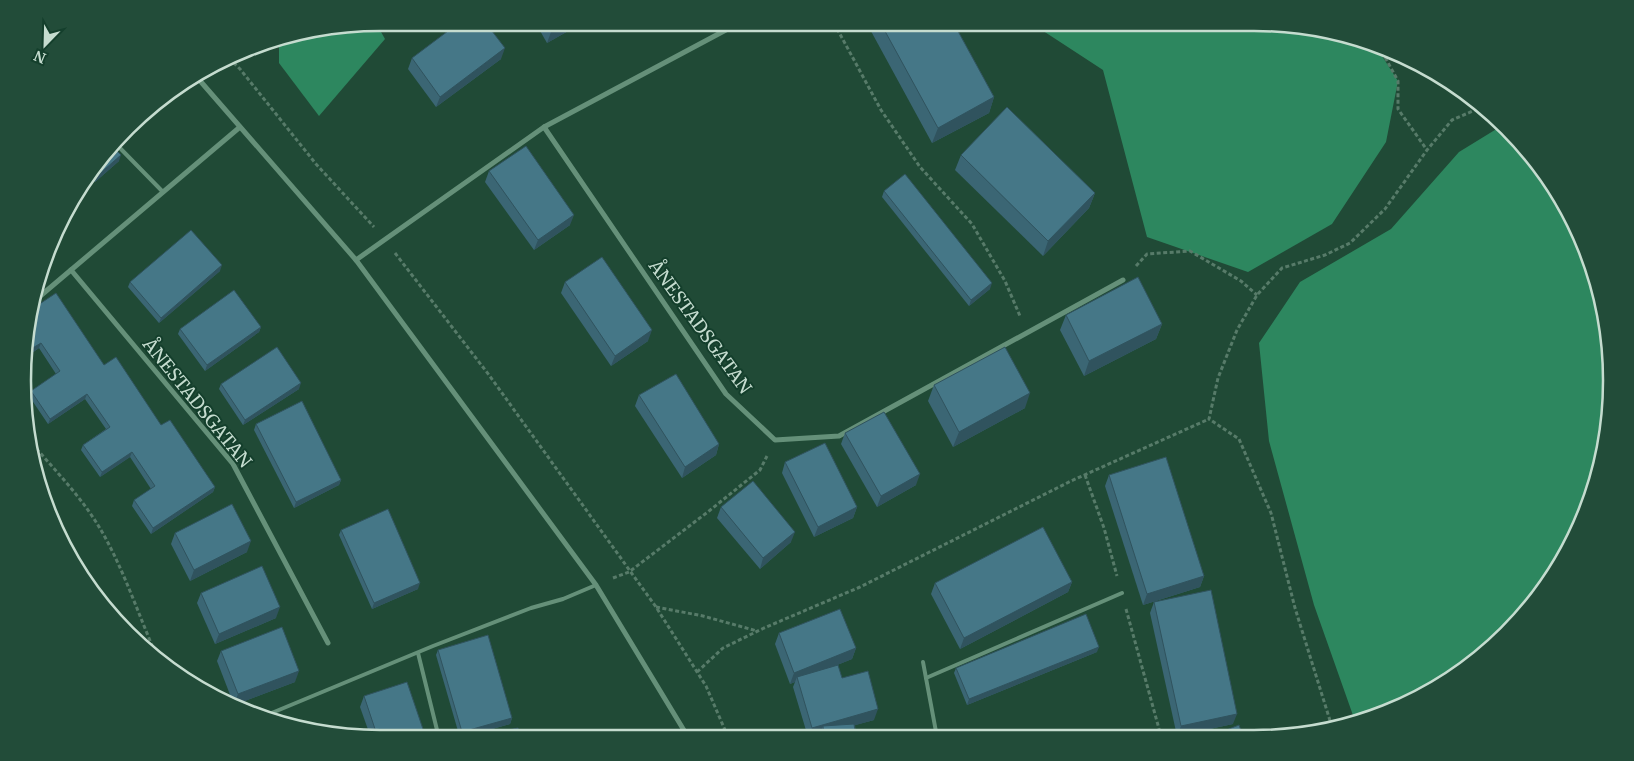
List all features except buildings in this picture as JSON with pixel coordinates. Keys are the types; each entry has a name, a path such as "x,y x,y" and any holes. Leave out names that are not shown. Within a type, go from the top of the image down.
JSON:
{"street":[{"path":"356,260 544,127 722,31"},
{"path":"200,81 356,260 596,586 683,730"},
{"path":"42,295 240,127"},
{"name":"ÅNESTADSGATAN","path":"544,127 726,394 775,440"},
{"name":"ÅNESTADSGATAN","path":"71,270 233,464 328,643"},
{"path":"775,440 839,436 1123,280"}],"lane":[{"path":"120,148 163,192"},
{"path":"273,713 522,612 596,586"},
{"path":"926,678 1122,593"},
{"path":"418,653 437,730"},
{"path":"923,662 936,730"}],"path":[{"path":"839,31 881,110 920,167 972,224 1005,281 1028,332"},
{"path":"1385,57 1398,81 1398,109 1427,150"},
{"path":"234,63 316,164 386,240 489,375 656,607 706,686 725,730"},
{"path":"1209,418 1218,378 1237,330 1257,294 1282,268 1325,255 1350,243 1385,209 1427,150 1452,120 1475,110"},
{"path":"1123,280 1147,254 1190,251 1241,280 1257,294"},
{"path":"697,672 723,648 860,587 1071,482 1209,418"},
{"path":"1209,418 1239,439 1271,513 1295,608 1330,721"},
{"path":"596,586 629,572 760,470 775,440"},
{"path":"39,452 96,522 115,557 152,644"},
{"path":"656,607 703,616 758,631"}],"green space":[{"path":"380,31 385,39 319,116 279,63 279,46 312,38 335,34"},
{"path":"1043,31 1254,31 1299,34 1344,43 1382,56 1398,81 1386,142 1332,224 1248,272 1147,237 1103,70"},
{"path":"1496,130 1531,168 1544,186 1567,226 1591,290 1600,335 1603,380 1600,426 1596,449 1584,493 1567,535 1544,575 1516,611 1484,643 1448,671 1408,694 1353,715 1314,605 1269,441 1259,343 1300,282 1391,229 1459,152"}]}
